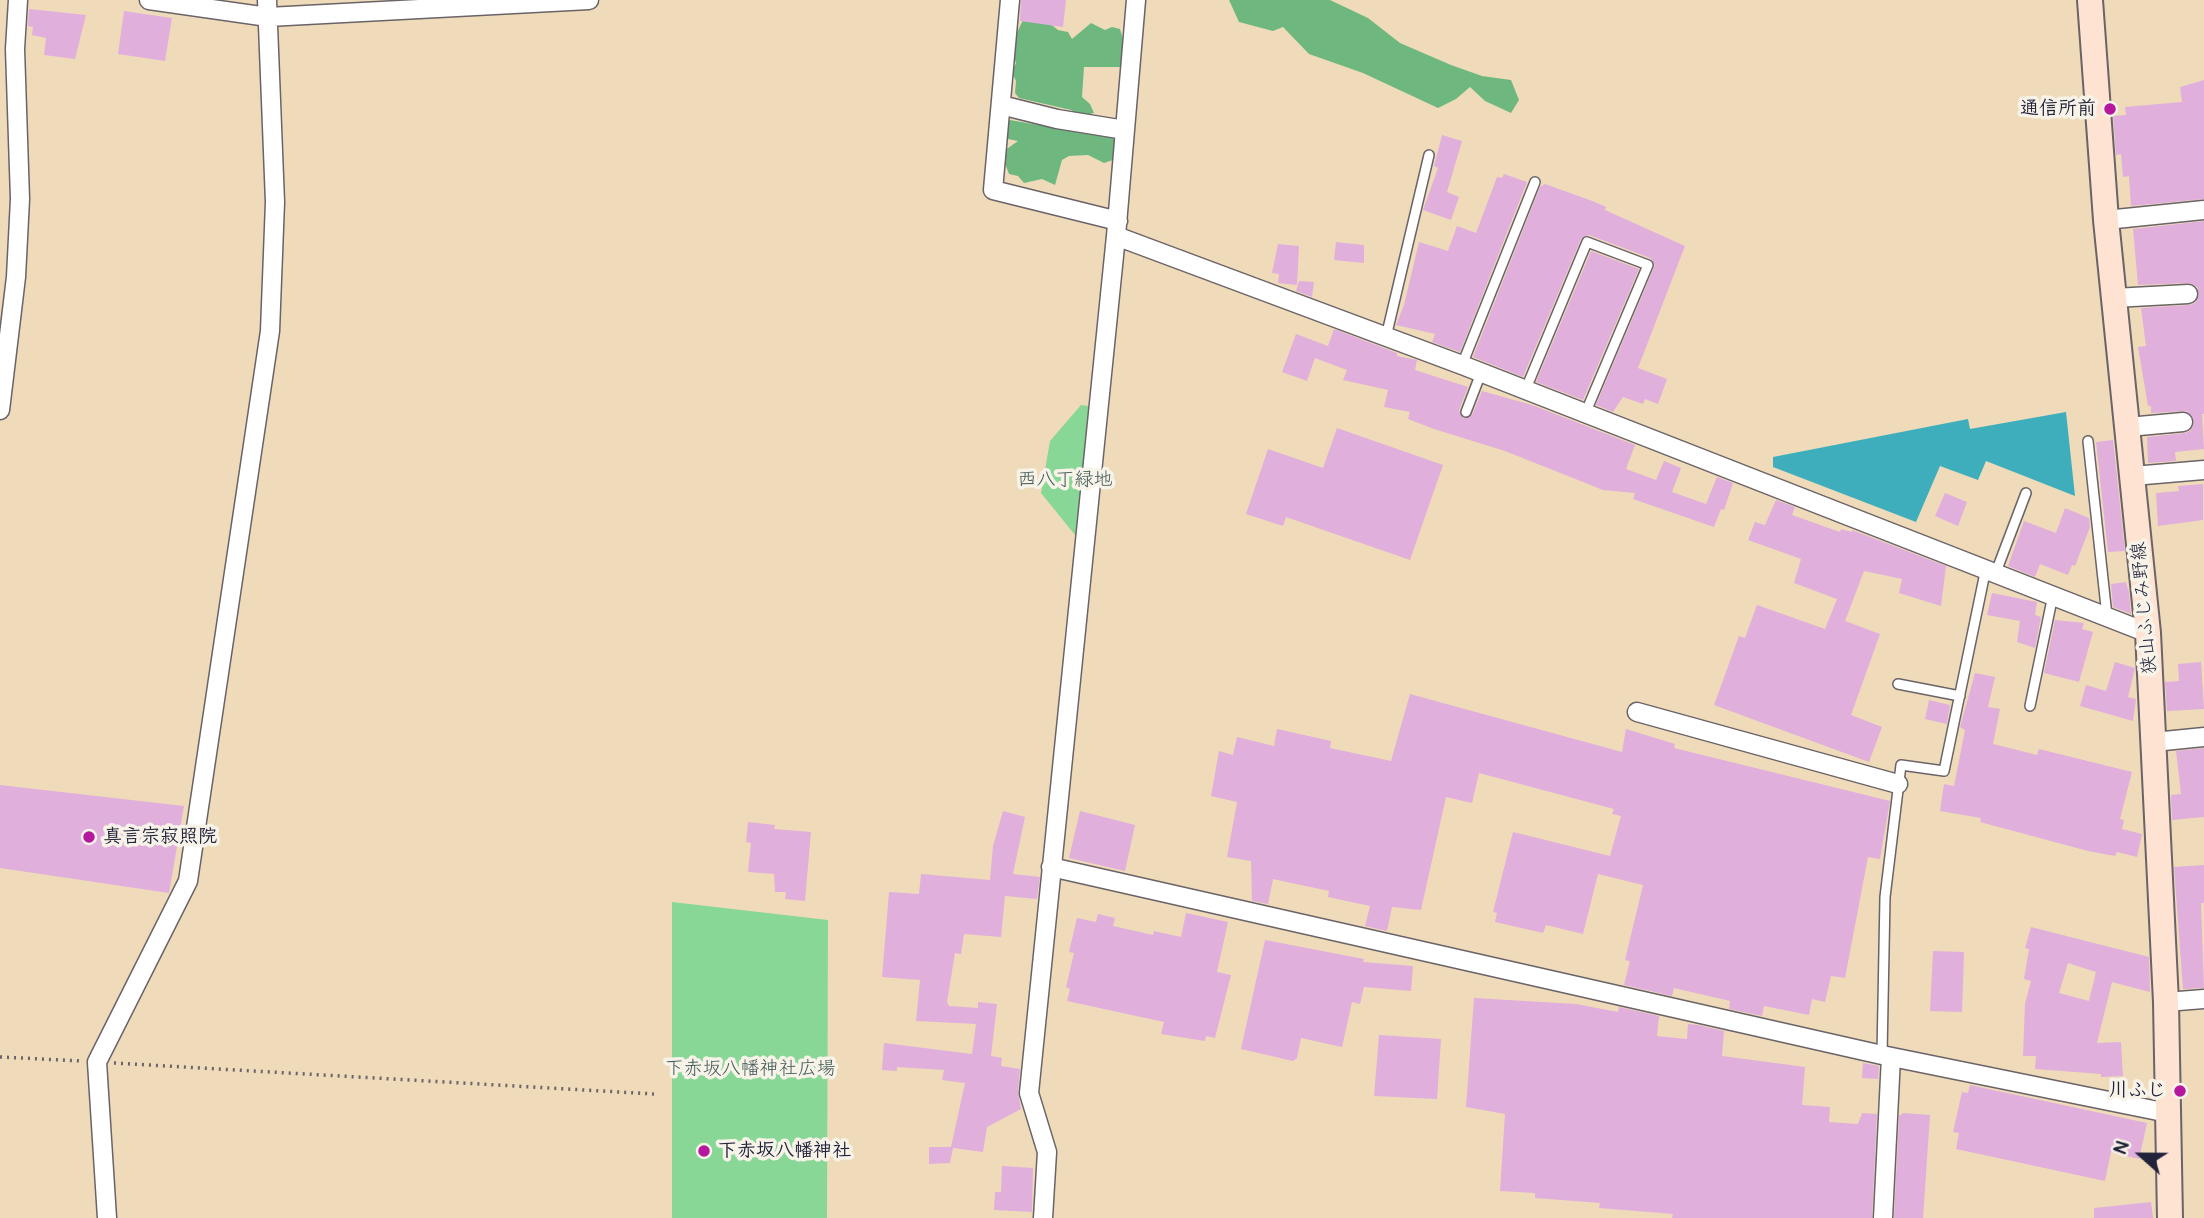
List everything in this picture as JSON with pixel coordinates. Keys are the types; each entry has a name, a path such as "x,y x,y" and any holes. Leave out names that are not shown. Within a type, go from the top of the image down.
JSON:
{"main road":[{"name":"狭山ふじみ野線","path":"2090,0 2106,220 2148,633 2166,1003 2170,1218"}],"street":[{"path":"0,410 16,277 19,212 15,49 18,0"},
{"path":"149,0 267,9 589,0"},
{"path":"1010,0 993,190 1117,228 1386,337 2148,633"},
{"path":"1043,1218 1047,1152 1029,1093 1117,228 1136,0"},
{"path":"107,1218 97,1062 189,879 270,331 275,202 267,9"},
{"path":"1001,106 1057,120 1125,130"},
{"path":"2106,220 2204,210"},
{"path":"2114,298 2189,295"},
{"path":"2128,428 2183,422"},
{"path":"2133,476 2204,470"},
{"path":"1637,712 1898,783"},
{"path":"2154,742 2204,737"},
{"path":"1051,867 1886,1056 2168,1113"},
{"path":"2166,1003 2204,999"},
{"path":"1883,1218 1886,1056"}],"lane":[{"path":"1386,337 1429,155"},
{"path":"1462,365 1535,182"},
{"path":"1525,391 1587,242 1648,265 1585,414"},
{"path":"1466,412 1481,373"},
{"path":"2088,440 2107,616"},
{"path":"1886,1056 1885,897 1900,765 1944,771 1991,570 2026,494"},
{"path":"2030,706 2053,595"},
{"path":"1898,684 1960,696"}],"path":[{"path":"0,1057 654,1094"}],"green space":[{"path":"1229,0 1330,0 1368,18 1400,43 1482,76 1511,80 1519,100 1511,113 1485,101 1470,87 1456,99 1438,108 1363,73 1309,54 1283,27 1273,31 1239,22"},
{"path":"1024,18 1048,22 1058,30 1068,32 1072,39 1091,23 1105,30 1112,27 1120,29 1125,46 1120,67 1084,67 1082,97 1090,104 1094,113 1082,116 1071,110 1019,98 1015,93 1016,81 1012,72 1016,63 1010,47"},
{"path":"1010,120 1113,138 1118,144 1116,159 1104,163 1088,155 1069,156 1062,160 1055,185 1042,179 1024,183 1018,176 1009,174 1001,153 1018,141 1003,138 1002,126"},
{"name":"西八丁緑地","path":"1081,405 1096,407 1080,537 1075,535 1041,493 1050,441"},
{"name":"下赤坂八幡神社広場","path":"672,902 828,920 827,1218 672,1218"}],"water":[{"path":"2066,412 2075,496 1986,461 1978,480 1940,466 1916,522 1773,467 1773,457 1968,419 1970,429"}],"building":[{"path":"1021,0 1066,0 1063,27 1020,21"},
{"path":"29,9 86,15 75,59 44,55 46,38 32,35 33,27 28,26"},
{"path":"124,11 172,18 165,61 118,54"},
{"path":"2204,80 2204,199 2131,206 2129,176 2123,177 2121,154 2116,155 2113,116 2126,115 2125,107 2182,102 2180,87"},
{"path":"1442,135 1462,141 1447,192 1459,197 1451,220 1423,210 1438,168 1434,166"},
{"path":"1504,174 1527,182 1460,352 1432,342 1435,334 1396,325 1404,305 1419,242 1448,251 1457,226 1476,233 1497,177 1502,178"},
{"path":"1545,184 1595,202 1606,207 1605,210 1685,246 1638,368 1667,379 1658,404 1645,399 1643,404 1623,397 1613,412 1596,405 1655,265 1650,258 1589,235 1581,239 1523,377 1473,357 1540,187"},
{"path":"2204,221 2204,449 2175,452 2176,461 2148,463 2147,437 2185,433 2190,431 2194,422 2187,411 2151,413 2138,347 2146,346 2141,308 2189,305 2195,303 2199,294 2197,287 2188,283 2138,285 2133,229"},
{"path":"1336,242 1364,245 1364,263 1334,260"},
{"path":"1278,244 1299,246 1297,285 1278,283 1279,274 1272,273"},
{"path":"1591,251 1639,269 1583,400 1536,382"},
{"path":"1299,281 1314,282 1312,297 1296,291"},
{"path":"1334,329 1397,353 1397,356 1417,360 1415,370 1468,387 1459,410 1463,418 1472,415 1482,391 1532,405 1635,445 1626,469 1656,480 1664,461 1681,468 1672,492 1706,504 1717,477 1733,483 1724,510 1721,509 1714,527 1633,499 1635,493 1603,490 1505,451 1434,429 1408,419 1410,412 1384,407 1388,390 1343,380 1347,370 1315,358 1307,381 1282,372 1296,334 1328,346"},
{"path":"1337,428 1443,465 1410,560 1286,517 1283,526 1246,514 1268,449 1323,468"},
{"path":"2113,440 2125,551 2108,552 2096,442"},
{"path":"2203,484 2203,520 2158,526 2156,493 2179,491 2178,486"},
{"path":"1945,493 1967,502 1958,526 1935,516"},
{"path":"1776,500 1795,507 1792,515 1840,532 1841,529 1852,530 1946,566 1941,606 1899,593 1902,579 1864,571 1845,621 1880,634 1851,715 1882,727 1869,762 1714,705 1739,636 1745,638 1757,605 1825,629 1837,599 1794,583 1801,559 1748,540 1755,522 1765,525"},
{"path":"2065,508 2089,518 2090,527 2075,566 2072,565 2068,575 2040,564 2035,577 2008,566 2024,521 2056,533"},
{"path":"2126,582 2131,614 2113,607 2111,584"},
{"path":"1992,593 2037,602 2035,615 2041,617 2035,648 2017,642 2020,621 1987,615"},
{"path":"2055,620 2084,623 2082,629 2093,632 2079,682 2044,673"},
{"path":"2115,662 2135,668 2128,697 2136,699 2133,721 2080,706 2086,685 2106,691"},
{"path":"2201,662 2204,709 2167,711 2165,682 2179,681 2178,664"},
{"path":"1975,673 1995,677 1988,707 2000,709 1993,744 2037,755 2039,749 2132,772 2120,819 2124,820 2122,829 2142,834 2137,857 2117,852 2115,856 2088,851 1980,822 1981,818 1940,811 1944,784 1954,786 1965,730 1960,727"},
{"path":"1410,694 1622,752 1626,729 1675,744 1674,748 1890,801 1880,859 1868,857 1845,978 1831,976 1825,1002 1812,999 1809,1015 1764,1006 1762,1016 1729,1009 1730,1001 1674,988 1672,996 1624,985 1630,961 1625,960 1643,885 1598,874 1583,934 1546,925 1543,933 1495,922 1497,913 1493,912 1513,832 1610,856 1621,816 1612,814 1614,809 1479,773 1472,803 1446,797 1421,910 1392,907 1387,931 1365,926 1370,906 1328,897 1329,891 1273,879 1268,904 1252,901 1251,861 1227,857 1237,802 1211,796 1219,751 1233,755 1237,737 1274,746 1277,729 1331,741 1330,748 1391,761"},
{"path":"1929,700 1950,705 1947,724 1925,719"},
{"path":"2204,748 2204,817 2172,820 2171,795 2181,794 2176,751"},
{"name":"真言宗寂照院","path":"0,785 184,806 169,893 0,868"},
{"path":"1003,811 1025,817 1013,874 1040,877 1037,899 1005,896 1001,937 964,934 961,954 955,953 947,1002 949,1006 978,1008 978,1002 997,1004 991,1056 1002,1058 1001,1066 1020,1069 1018,1092 1021,1109 987,1127 983,1152 953,1148 950,1163 929,1164 929,1147 951,1147 965,1083 942,1080 944,1070 897,1067 897,1071 882,1070 884,1043 972,1054 976,1024 916,1021 920,980 882,977 889,892 919,894 921,874 990,880 993,846"},
{"path":"1080,811 1135,825 1125,871 1069,858"},
{"path":"748,822 775,825 774,829 811,832 805,901 785,899 786,892 775,892 774,874 748,872 751,843 746,842"},
{"path":"2204,865 2204,903 2201,903 2204,988 2183,989 2174,867"},
{"path":"1186,913 1228,922 1217,972 1231,975 1215,1038 1206,1036 1205,1041 1161,1034 1164,1022 1067,1001 1070,989 1066,987 1074,953 1069,952 1077,918 1096,922 1098,914 1115,918 1113,926 1153,935 1154,931 1181,937"},
{"path":"2031,927 2149,957 2150,992 2112,982 2097,1043 2121,1042 2123,1076 2101,1077 2101,1074 2035,1069 2036,1056 2023,1056 2025,1004 2031,981 2024,979 2029,949 2025,948","holes":["2068,963 2096,972 2089,1001 2059,993"]},
{"path":"1265,940 1364,959 1363,962 1413,966 1411,991 1364,987 1360,1004 1352,1002 1342,1047 1301,1038 1297,1058 1293,1061 1241,1049"},
{"path":"1933,951 1964,952 1962,1012 1930,1011"},
{"path":"1474,998 1576,1004 1618,1012 1619,1007 1659,1016 1657,1036 1687,1039 1688,1024 1698,1025 1724,1031 1722,1056 1805,1067 1802,1105 1830,1107 1829,1122 1858,1124 1862,1113 1877,1114 1872,1218 1672,1218 1673,1214 1599,1208 1600,1203 1535,1198 1535,1193 1500,1191 1505,1114 1466,1107"},
{"path":"1379,1035 1441,1039 1437,1099 1374,1096"},
{"path":"1863,1063 1879,1066 1878,1079 1862,1078"},
{"path":"1970,1085 2147,1123 2139,1159 2111,1152 2105,1181 1956,1149 1959,1133 1953,1132 1962,1092 1968,1093"},
{"path":"1903,1113 1930,1115 1923,1218 1894,1218 1899,1116"},
{"path":"1002,1166 1033,1168 1032,1212 994,1210 995,1192 1001,1192"},
{"path":"2151,1202 2153,1218 2094,1218 2094,1208"}],"place":[{"name":"通信所前","path":"2110,109"},
{"name":"真言宗寂照院","path":"89,837"},
{"name":"川ふじ","path":"2180,1091"},
{"name":"下赤坂八幡神社","path":"704,1151"}]}
